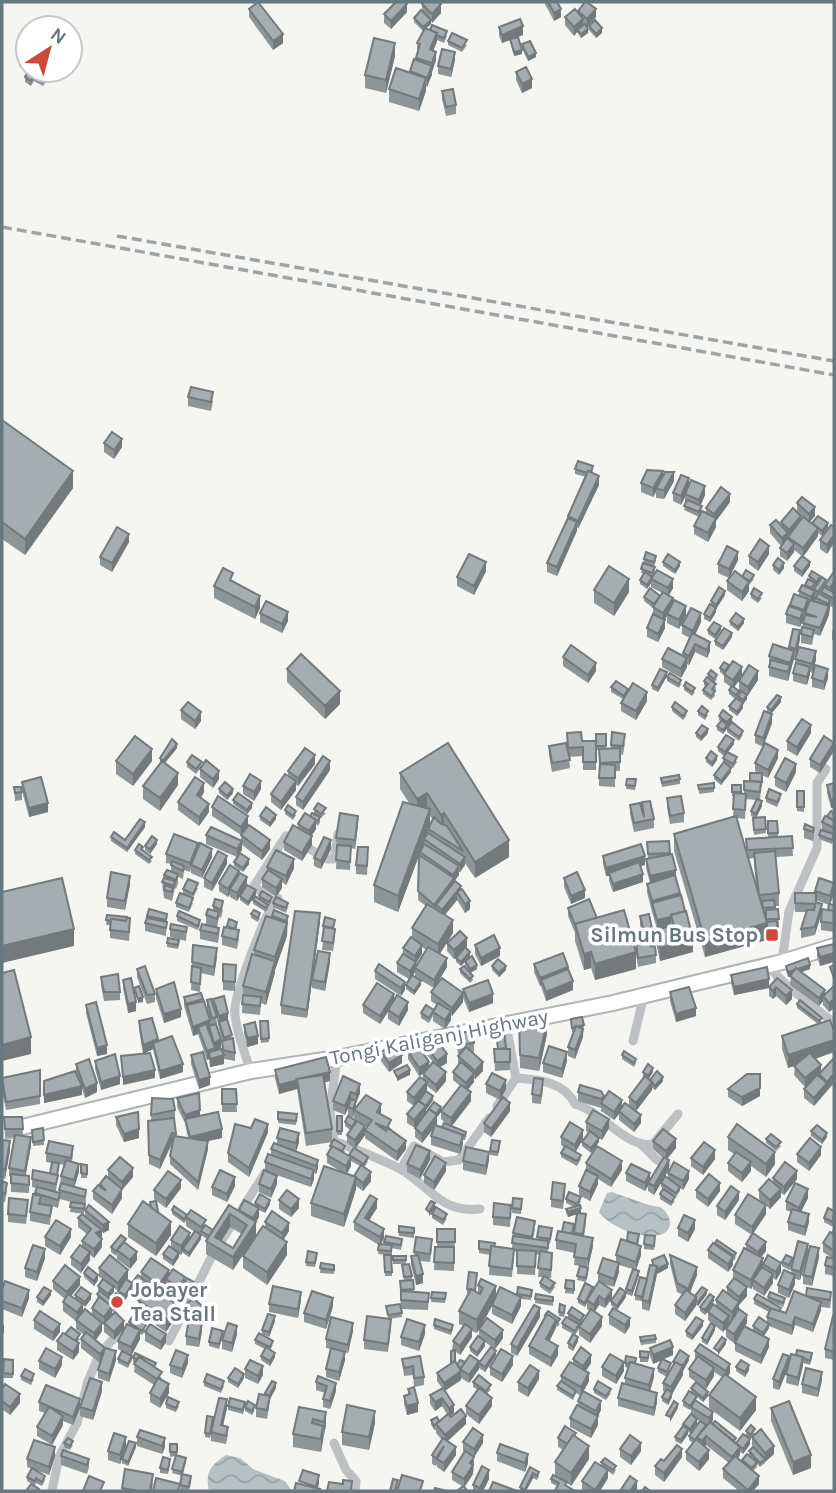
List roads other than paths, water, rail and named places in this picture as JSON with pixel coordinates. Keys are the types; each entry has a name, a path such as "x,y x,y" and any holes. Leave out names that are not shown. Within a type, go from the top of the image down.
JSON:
{"main road":[{"name":"Tongi Kaliganj Highway","path":"2,1132 251,1070 337,1058 644,995 782,962 834,946"}],"street":[{"path":"782,962 789,911 817,848 817,783 826,769"},
{"path":"251,1070 234,1009 246,971 276,900 254,886 286,836 328,859 334,859 340,820"},
{"path":"765,964 790,989 834,1023"},
{"path":"633,1041 644,995"},
{"path":"401,1170 414,1146 443,1161 459,1160 516,1078 506,1024"},
{"path":"337,1058 330,1110 334,1142 401,1170 432,1194 462,1211 481,1209"},
{"path":"516,1078 556,1084 570,1094 575,1104 583,1105 607,1121 611,1128 644,1145 657,1160 666,1164"},
{"path":"640,1144 653,1144 678,1114"},
{"path":"145,1326 169,1340 213,1254 265,1173"},
{"path":"52,1491 59,1457 77,1423 88,1381 100,1353 125,1327"},
{"path":"334,1443 346,1470 356,1481 355,1491"}],"water":[{"path":"612,1192 660,1207 669,1218 670,1227 664,1233 651,1236 626,1231 610,1222 599,1212 607,1193"},
{"path":"226,1455 240,1458 253,1469 285,1481 292,1491 209,1491 210,1470"}],"railway":[{"path":"2,227 834,375"},
{"path":"117,236 834,361"}],"place":[{"name":"Silmun Bus Stop","path":"772,935"},
{"name":"Jobayer Tea Stall","path":"117,1302"}]}
